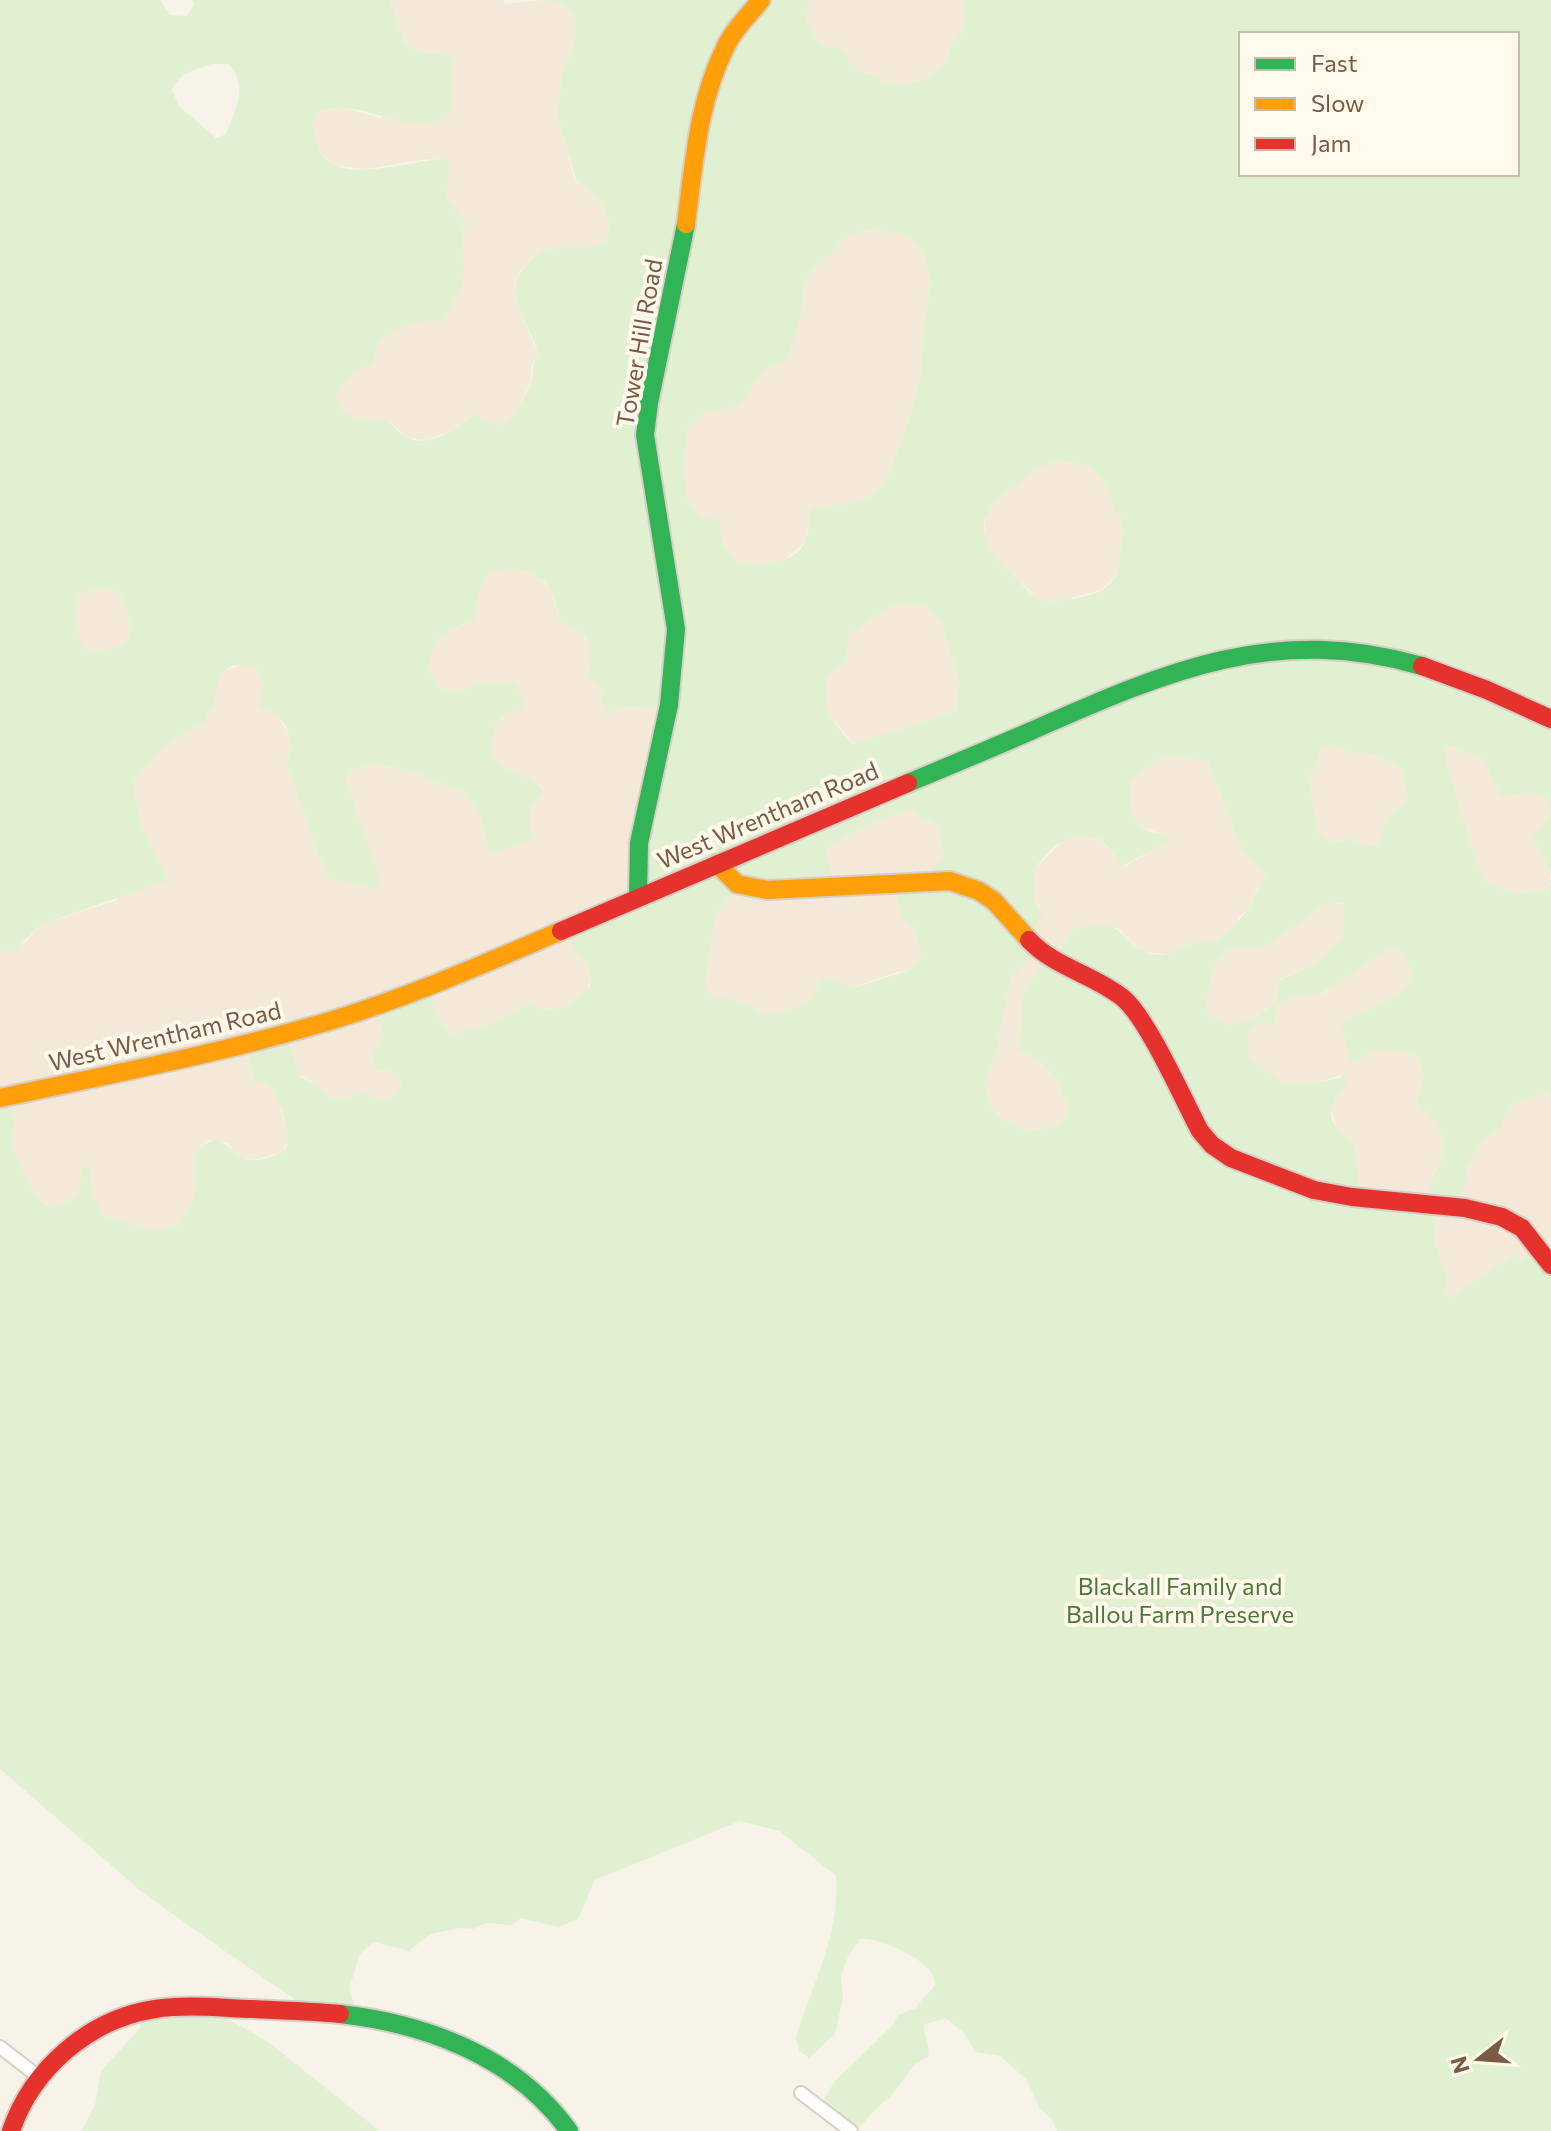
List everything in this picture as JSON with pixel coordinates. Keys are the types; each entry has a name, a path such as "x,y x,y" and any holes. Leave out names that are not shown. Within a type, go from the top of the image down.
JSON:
{"street":[{"name":"Tower Hill Road","path":"638,898 639,843 669,705 676,629 650,477 645,435 647,420 686,224 700,121 728,42 761,0"},
{"name":"West Wrentham Road","path":"0,1098 231,1048 333,1020 421,990 1114,693 1156,676 1236,654 1309,649 1373,654 1474,684 1551,719"},
{"path":"717,864 737,884 767,890 925,881 950,881 972,887 994,901 1034,945 1054,959 1101,982 1126,1000 1141,1019 1200,1131 1212,1145 1231,1158 1325,1193 1491,1213 1522,1228 1551,1265"},
{"path":"11,2131 24,2097 39,2077 96,2027 149,2009 184,2006 371,2016 419,2027 461,2043 500,2066 532,2089 569,2131"},
{"path":"0,2047 39,2077"},
{"path":"801,2093 851,2131"}],"shaded area":[{"path":"390,0 504,0 504,4 542,0 562,5 575,17 575,42 563,69 557,116 575,180 602,202 610,225 604,242 596,246 546,250 531,259 520,271 514,284 516,303 538,353 532,364 531,382 511,422 492,424 474,414 448,432 427,440 407,438 388,420 369,421 351,417 338,405 336,397 344,379 374,364 378,343 392,331 426,319 464,276 461,245 463,228 468,225 447,199 450,161 447,158 429,159 365,169 337,166 321,155 312,125 319,112 342,107 380,118 451,76 452,55 425,53 405,44"},
{"path":"809,0 966,2 962,34 953,40 945,64 926,79 905,84 886,83 876,75 852,66 844,49 822,45 807,23"},
{"path":"868,230 908,235 923,252 931,280 923,330 921,374 908,422 888,475 878,490 860,502 811,509 806,541 785,560 759,565 738,562 722,543 719,528 703,518 688,500 684,467 688,428 707,412 728,407 750,395 753,382 770,368 787,361 800,320 807,276 851,234"},
{"path":"1056,461 1090,466 1104,483 1115,512 1120,514 1123,528 1117,576 1099,591 1062,603 1039,600 1000,562 986,545 984,534 987,513 996,499 1043,464"},
{"path":"506,567 536,574 551,590 561,624 575,626 589,642 593,659 588,677 600,688 604,707 627,706 665,711 637,891 575,952 586,962 591,979 587,990 565,1007 544,1010 529,1003 493,1023 452,1034 439,1018 429,991 376,1007 383,1035 373,1053 375,1070 391,1071 399,1076 402,1084 396,1094 382,1100 363,1093 338,1099 330,1097 316,1084 245,1046 252,1077 268,1084 276,1093 289,1138 283,1152 253,1160 238,1156 228,1143 210,1140 194,1151 195,1194 184,1217 167,1229 150,1229 100,1212 92,1190 91,1168 82,1170 78,1196 55,1207 47,1205 34,1195 12,1144 15,1124 0,1100 0,951 25,943 40,925 117,900 145,834 133,784 146,763 173,739 206,722 208,713 215,708 216,682 223,671 244,664 255,668 275,712 292,738 327,877 374,889 382,886 346,780 353,770 374,764 410,771 464,793 480,815 489,854 527,823 537,796 545,791 539,784 502,766 492,756 490,741 498,721 509,711 481,683 461,691 442,690 429,670 434,646 444,633 475,620 479,592 491,572"},
{"path":"92,588 113,590 122,597 131,629 128,639 120,645 95,652 85,649 77,634 75,609 79,596"},
{"path":"900,604 925,606 942,625 959,683 956,711 854,744 830,716 824,702 827,677 847,661 849,635 885,610"},
{"path":"1334,745 1351,753 1370,754 1402,771 1407,799 1377,844 1367,846 1353,839 1332,842 1318,832 1309,778 1318,755"},
{"path":"1452,746 1484,761 1501,797 1530,792 1549,799 1551,816 1532,839 1551,872 1550,888 1518,894 1486,882 1446,760 1447,747"},
{"path":"1181,757 1208,762 1241,848 1267,876 1267,880 1256,890 1250,908 1232,929 1215,941 1191,943 1173,955 1142,952 1118,928 1073,928 1055,958 1044,956 1022,996 1017,1048 1040,1062 1057,1079 1068,1110 1057,1126 1026,1131 1001,1117 992,1108 985,1082 996,1054 1011,979 1035,953 1026,938 1041,910 1034,899 1035,869 1064,839 1078,836 1099,839 1125,866 1167,843 1168,836 1141,827 1134,818 1130,800 1132,780 1149,769 1155,760"},
{"path":"910,810 938,827 945,854 901,915 913,927 921,954 910,970 855,987 823,977 806,1004 775,1014 763,1014 730,998 714,998 705,986 716,916 737,887 835,889 826,850 864,827"},
{"path":"1344,904 1345,909 1343,937 1317,962 1279,980 1276,1004 1237,1026 1213,1019 1206,1008 1213,970 1221,955 1232,948 1247,945 1263,949 1324,905"},
{"path":"1397,948 1412,971 1412,977 1397,996 1343,1020 1350,1062 1385,1047 1405,1050 1418,1058 1423,1078 1416,1103 1429,1113 1437,1125 1443,1146 1442,1162 1433,1174 1428,1202 1361,1195 1354,1143 1337,1129 1330,1107 1340,1093 1341,1075 1320,1082 1282,1082 1247,1055 1250,1029 1276,1020 1278,1004 1287,997 1324,993 1382,952"},
{"path":"1551,1093 1551,1259 1516,1266 1454,1305 1446,1288 1448,1276 1434,1241 1437,1207 1462,1204 1470,1157 1486,1136 1500,1128 1508,1109 1518,1102"}],"green space":[{"name":"Blackall Family and Ballou Farm Preserve","path":"0,0 160,0 170,15 187,16 194,5 193,0 390,0 405,44 425,53 453,55 453,104 448,118 433,122 407,122 338,108 319,112 312,125 321,155 337,166 362,170 434,159 447,158 450,161 447,198 468,225 463,228 464,273 456,298 444,321 409,325 378,343 374,364 351,376 336,397 339,405 350,415 388,420 408,438 426,440 443,435 474,414 495,424 509,420 530,386 538,353 515,296 519,274 530,261 546,250 604,242 610,225 602,202 576,180 557,116 563,69 575,42 575,17 562,5 542,0 809,0 807,23 822,45 844,49 852,65 886,83 905,84 926,79 945,64 953,40 962,33 965,0 1551,0 1551,814 1548,799 1531,792 1501,797 1484,761 1452,746 1447,747 1446,760 1486,882 1518,894 1550,888 1551,885 1551,1093 1513,1107 1503,1119 1501,1128 1483,1142 1471,1160 1463,1204 1437,1207 1434,1241 1448,1276 1446,1288 1450,1298 1517,1253 1521,1261 1534,1248 1551,1259 1551,2131 1057,2131 1052,2119 1040,2109 1026,2079 1000,2056 975,2052 965,2034 946,2018 923,2025 928,2057 915,2064 893,2094 856,2131 821,2105 834,2082 892,2026 898,2015 916,2008 935,1985 932,1973 909,1954 877,1941 860,1939 848,1957 841,1976 843,1998 835,2034 809,2058 799,2051 796,2037 830,1938 836,1876 779,1831 740,1821 595,1880 578,1919 558,1927 521,1918 512,1925 486,1923 473,1929 460,1928 431,1934 409,1951 374,1942 360,1954 349,1989 359,2017 315,2013 142,1892 0,1769 0,1100 10,1097 15,1124 12,1144 34,1194 46,1205 55,1207 78,1196 82,1169 87,1165 91,1168 92,1190 101,1212 108,1217 150,1229 167,1229 184,1217 195,1194 194,1151 214,1139 251,1160 270,1157 286,1148 286,1124 279,1104 267,1084 254,1083 245,1046 286,1035 300,1077 316,1084 330,1097 338,1099 363,1093 382,1100 396,1094 402,1084 399,1076 391,1071 375,1070 373,1053 383,1035 376,1007 429,991 439,1018 452,1034 493,1023 529,1003 544,1010 565,1007 590,986 591,979 586,962 575,952 568,930 635,899 665,711 627,706 604,715 600,688 587,677 591,658 589,643 579,631 561,624 547,585 526,571 508,569 491,572 479,592 475,620 442,636 429,670 442,690 461,691 480,683 515,682 527,710 512,712 501,718 492,742 493,753 505,767 545,791 535,801 530,814 533,841 489,854 480,815 464,793 410,771 374,764 353,770 346,780 383,886 374,889 327,877 287,765 291,746 287,729 277,716 259,707 264,687 255,668 234,666 222,674 215,708 208,713 206,722 165,747 133,784 141,824 169,880 40,925 15,951 0,951","holes":["212,64 229,64 239,90 226,134 216,138 180,107 172,91 183,76","868,230 908,235 923,252 931,281 923,330 921,374 908,422 888,475 878,490 860,502 811,508 806,540 786,559 766,563 738,562 722,543 720,519 703,518 688,500 684,467 688,428 707,412 736,407 750,395 753,382 770,368 787,361 799,324 809,275 851,234","1057,461 1090,466 1104,483 1123,528 1117,576 1106,587 1077,598 1044,601 1028,591 1000,561 991,550 984,528 991,508 1001,497 1034,471","92,589 113,590 122,597 131,629 128,639 120,645 95,652 85,648 76,623 79,596","900,604 925,606 942,625 959,683 956,711 853,744 834,721 826,699 827,677 847,661 849,635 885,610","1334,745 1351,753 1371,754 1402,771 1407,799 1384,821 1384,833 1377,844 1367,846 1353,839 1332,842 1318,832 1309,778 1318,764 1318,754","1181,757 1208,762 1241,848 1267,876 1245,913 1215,941 1195,943 1157,955 1141,950 1116,929 1098,925 1073,928 1055,958 1044,956 1022,996 1021,1030 1016,1048 1040,1062 1057,1079 1068,1110 1057,1126 1026,1131 1001,1117 992,1108 985,1083 996,1054 1011,979 1036,953 1028,934 1043,915 1034,899 1035,869 1055,846 1070,839 1100,839 1114,854 1120,867 1167,843 1169,836 1143,827 1132,810 1132,780 1149,769 1155,760","910,810 938,827 944,854 922,882 896,891 901,916 913,927 921,954 918,962 910,970 856,987 823,977 806,1004 775,1014 763,1014 730,998 714,998 705,985 716,916 737,887 835,890 826,850 864,827","1344,904 1343,937 1317,962 1279,981 1276,1004 1240,1023 1222,1023 1214,1018 1206,1008 1219,960 1234,948 1263,949 1324,905","1397,948 1412,971 1412,977 1397,996 1343,1020 1342,1025 1350,1063 1392,1049 1418,1058 1423,1078 1416,1103 1437,1127 1443,1151 1432,1179 1428,1202 1361,1195 1354,1143 1335,1125 1331,1114 1335,1099 1344,1091 1347,1076 1320,1082 1282,1082 1248,1055 1250,1029 1263,1023 1275,1025 1278,1004 1290,998 1326,991 1387,951"]},
{"path":"1551,816 1551,872 1532,838"},
{"path":"207,2007 267,2041 380,2131 82,2131 95,2105 101,2071 141,2027 137,2013"}],"traffic: fast":[{"path":"638,898 639,843 669,705 676,629 645,435 686,224"},
{"path":"908,783 1128,690 1221,660 1269,652 1317,650 1368,654 1422,666"},
{"path":"340,2014 405,2026 467,2048 523,2083 548,2105 569,2131"}],"traffic: slow":[{"path":"686,224 695,155 709,87 730,38 761,0"},
{"path":"717,864 737,884 767,890 950,881 979,891 994,901 1029,940"},
{"path":"0,1098 209,1053 333,1020 420,990 561,931"}],"traffic: jam":[{"path":"1422,666 1487,690 1551,719"},
{"path":"561,931 908,783"},
{"path":"1029,940 1050,957 1112,990 1133,1008 1154,1041 1200,1131 1212,1145 1231,1158 1314,1190 1352,1197 1465,1208 1502,1217 1522,1228 1551,1265"},
{"path":"11,2131 33,2087 66,2050 108,2024 131,2015 155,2009 192,2007 340,2014"}]}
